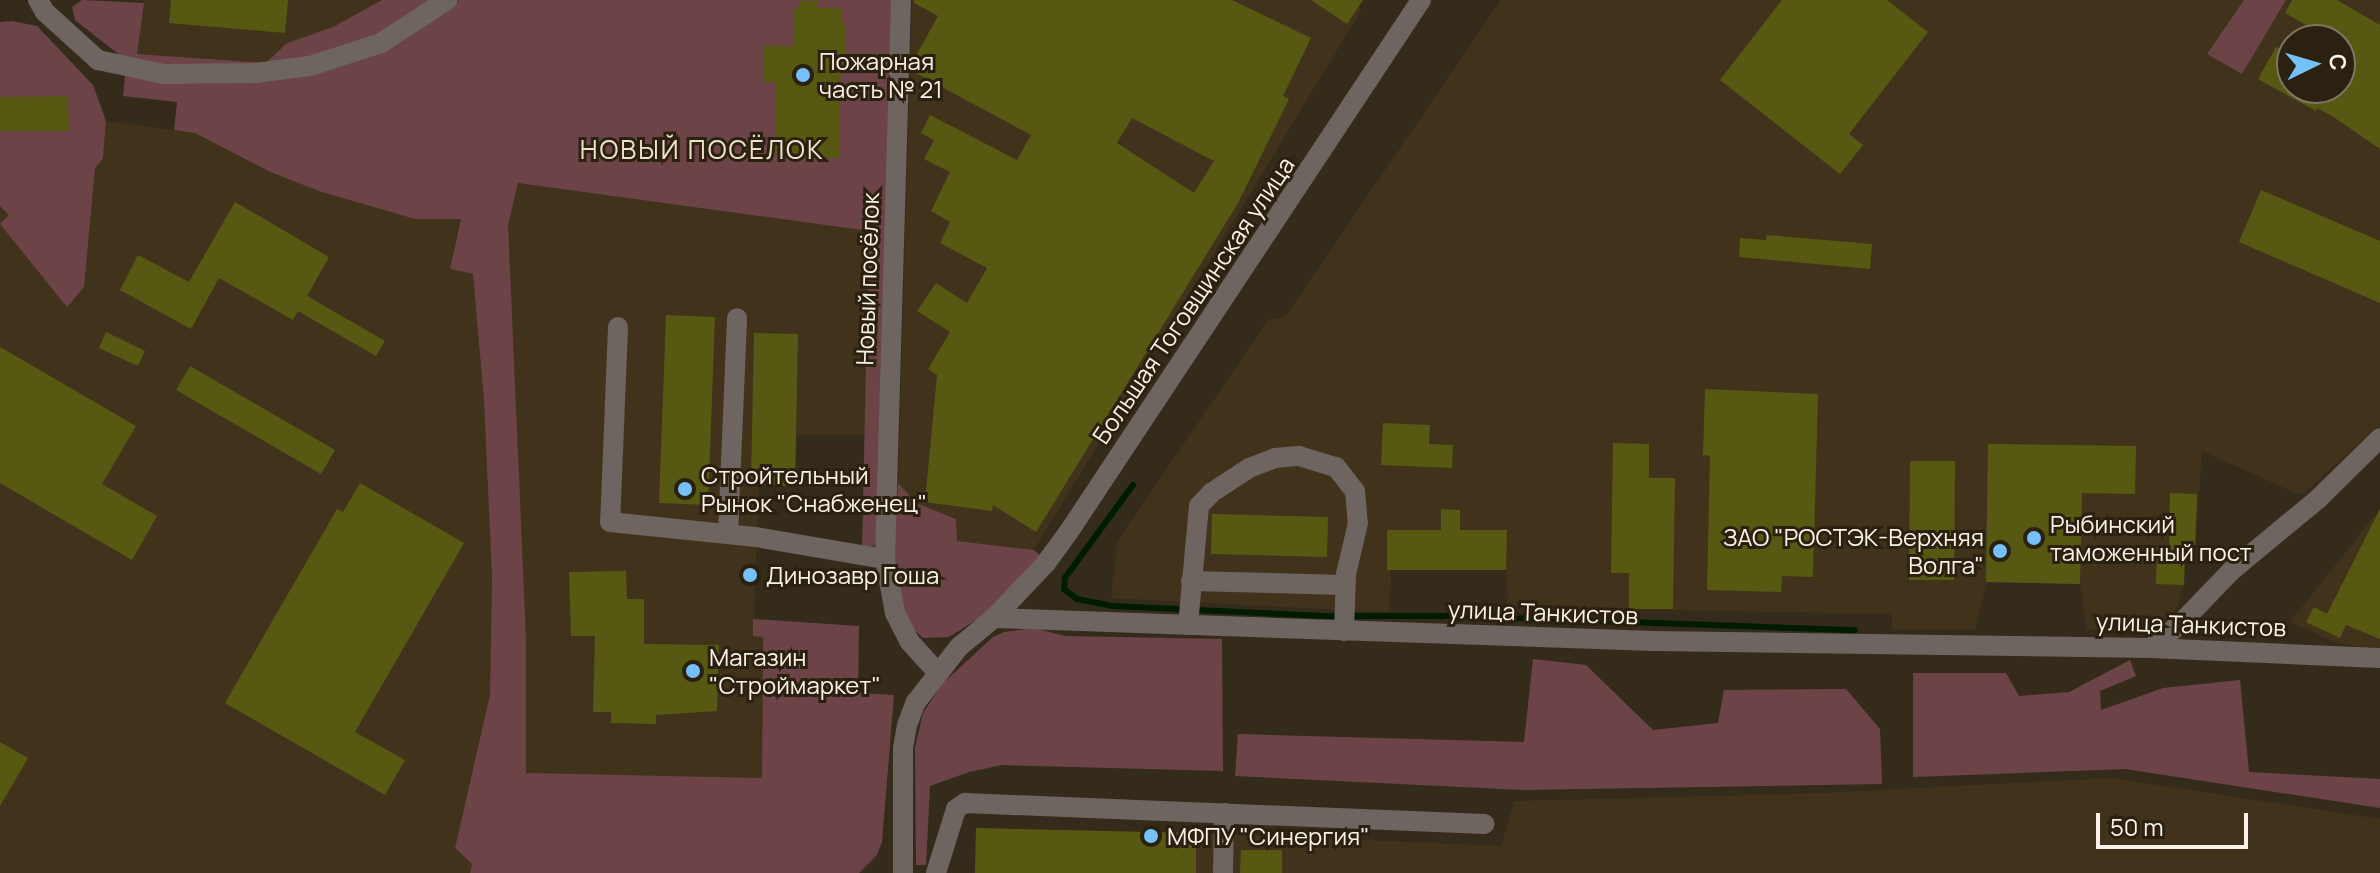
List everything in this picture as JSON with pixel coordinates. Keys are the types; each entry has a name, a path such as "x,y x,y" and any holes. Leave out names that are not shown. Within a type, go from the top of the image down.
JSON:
{"street":[{"path":"38,0 45,12 98,60 164,74 255,73 310,66 381,43 447,0"},
{"name":"Новый посёлок","path":"901,0 885,559 895,613 909,641 937,672"},
{"name":"Большая Тоговщинская улица","path":"994,618 1046,563 1068,533 1421,0"},
{"path":"728,534 737,318"},
{"path":"618,327 610,522 728,534 885,559"},
{"path":"2151,648 2182,622 2231,571 2318,499 2380,438"},
{"path":"1188,625 1196,516 1203,500 1249,468 1275,458 1299,456 1336,467 1355,491 1358,523 1345,585 1344,631"},
{"path":"1191,581 1345,585"},
{"path":"903,873 903,762 907,725 916,702 937,672 959,647 994,618"},
{"name":"улица Танкистов","path":"994,618 1654,641 2151,648 2380,658"},
{"path":"936,873 956,809 965,803 1485,824"},
{"path":"1223,873 1224,813"}],"shaded area":[{"path":"82,0 144,3 137,54 266,63 287,43 333,27 382,0 434,0 378,35 308,61 256,68 164,68 122,57 75,20 72,7"},
{"path":"144,0 382,0 333,27 287,43 267,63 136,54"},
{"path":"459,0 892,0 878,538 874,546 862,549 869,231 518,183 508,225 526,638 526,773 762,778 763,637 753,636 753,619 859,626 858,693 894,695 882,842 877,855 859,873 470,873 472,864 455,848 490,695 492,576 484,401 473,274 450,269 461,219 415,219 322,192 270,172 195,133 174,130 177,102 123,96 125,76 162,81 256,80 420,28"},
{"path":"912,0 1363,0 1359,7 1362,9 1034,550 957,541 956,519 916,503 898,483"},
{"path":"1501,0 2244,0 2207,54 2242,74 2286,0 2380,0 2380,424 2304,493 2296,493 2202,451 2195,549 2185,549 2184,585 2173,619 2145,631 2087,630 2080,584 1987,582 1975,629 1892,629 1892,614 1508,607 1506,570 1391,570 1390,611 1384,612 1111,598 1117,542 1268,320 1285,317"},
{"path":"2244,0 2286,0 2242,74 2207,54"},
{"path":"0,22 37,26 93,85 106,121 103,158 95,168 84,287 67,307 0,224 9,215 0,206"},
{"path":"106,121 195,133 271,173 415,219 461,218 450,269 473,274 484,401 492,576 490,695 455,848 472,864 470,873 0,873 0,224 95,167 103,158"},
{"path":"518,183 869,231 867,435 797,435 795,486 759,486 753,635 763,636 762,778 526,774 526,638 508,258 508,225"},
{"path":"0,206 10,215 0,224"},
{"path":"898,483 916,503 956,519 957,541 1034,550 1042,557 987,613 949,637 923,638 910,626 903,610 893,560"},
{"path":"2380,509 2380,648 2338,644 2290,622"},
{"path":"1034,628 1065,636 1222,639 1223,771 1002,765 969,772 930,786 926,865 916,865 915,748 923,713 943,683 993,637 1004,632"},
{"path":"1533,659 1586,665 1653,730 1718,723 1724,690 1846,689 1880,729 1882,784 1524,790 1235,776 1238,734 1524,742"},
{"path":"2130,660 2136,676 2100,691 2101,710 2163,688 2240,680 2249,772 2380,779 2380,808 2125,769 1913,777 1913,673 2006,673 2019,696 2069,692"},
{"path":"2112,778 2380,819 2380,873 975,873 976,828 1224,834 1501,846 1514,801 1824,793"}],"building":[{"path":"171,0 288,0 285,33 169,23"},
{"path":"914,0 1232,0 1311,38 1283,96 1289,99 1238,203 1036,532 993,505 992,511 925,502 937,375 928,369 950,332 917,311 936,283 967,303 987,268 940,243 950,222 931,211 950,172 924,159 934,140 921,133 930,115 1017,160 1031,135 912,71 912,63 938,16 914,3","holes":["1132,118 1214,161 1194,193 1117,143"]},
{"path":"1311,0 1363,0 1347,24"},
{"path":"1782,0 1887,0 1928,32 1849,134 1863,145 1840,174 1720,80"},
{"path":"2292,0 2337,0 2380,25 2380,149 2335,118 2303,104 2356,104 2356,24 2304,24 2285,13"},
{"name":"Пожарная часть № 21","path":"800,1 818,1 818,8 841,8 841,24 845,24 845,69 841,69 839,102 839,158 776,158 776,82 764,82 764,46 793,46 793,8 800,8"},
{"path":"2276,47 2276,89 2258,79"},
{"path":"68,96 69,131 0,131 0,97"},
{"path":"2261,190 2380,241 2380,303 2239,242"},
{"path":"235,202 329,257 307,296 385,341 376,356 298,311 293,320 219,278 191,329 120,290 138,255 189,282"},
{"path":"1767,235 1872,244 1870,269 1739,257 1740,238 1766,240"},
{"path":"666,315 715,317 708,505 659,503"},
{"path":"106,332 145,351 138,366 99,348"},
{"path":"754,333 798,334 795,486 751,485"},
{"path":"0,347 136,426 102,484 157,516 132,560 0,483"},
{"path":"190,366 335,450 321,474 176,390"},
{"path":"1705,389 1818,394 1813,577 1782,576 1781,592 1707,590 1710,456 1703,455"},
{"path":"1383,423 1430,425 1429,444 1453,445 1452,468 1381,465"},
{"path":"1613,443 1649,444 1649,478 1675,478 1673,609 1629,609 1629,573 1611,573"},
{"name":"Рыбинский таможенный пост","path":"1988,444 2136,446 2135,494 2082,493 2080,584 1986,582"},
{"path":"1910,461 1955,461 1954,580 1909,580"},
{"path":"360,483 464,543 355,732 405,760 385,795 225,703 337,509 343,512"},
{"path":"2170,493 2197,494 2195,549 2185,549 2184,585 2156,584 2157,547 2169,547"},
{"path":"1441,509 1460,510 1460,530 1507,530 1506,570 1387,570 1387,530 1441,530"},
{"path":"2380,509 2380,639 2346,625 2340,638 2306,622 2314,607 2327,614"},
{"path":"1212,514 1328,517 1327,557 1211,554"},
{"path":"626,571 627,599 644,599 644,644 719,645 717,711 656,715 656,724 611,723 611,712 593,712 595,636 571,636 569,572"},
{"path":"0,742 28,758 0,806"},
{"path":"976,828 1196,833 1196,873 975,873"},
{"path":"1241,850 1282,850 1282,873 1240,873"}],"waterway":[{"path":"1133,485 1065,578 1064,589 1077,599 1112,606 1327,616 1465,616 1855,630"}],"place":[{"name":"Пожарная часть № 21","path":"803,75"},
{"name":"Стройтельный Рынок \"Снабженец\"","path":"685,489"},
{"name":"Рыбинский таможенный пост","path":"2034,538"},
{"name":"ЗАО \"РОСТЭК-Верхняя Волга\"","path":"2000,551"},
{"name":"Динозавр Гоша","path":"750,575"},
{"name":"Магазин \"Строймаркет\"","path":"693,671"},
{"name":"МФПУ \"Синергия\"","path":"1151,836"}],"district":[{"name":"НОВЫЙ ПОСЁЛОК","path":"702,150"}]}
